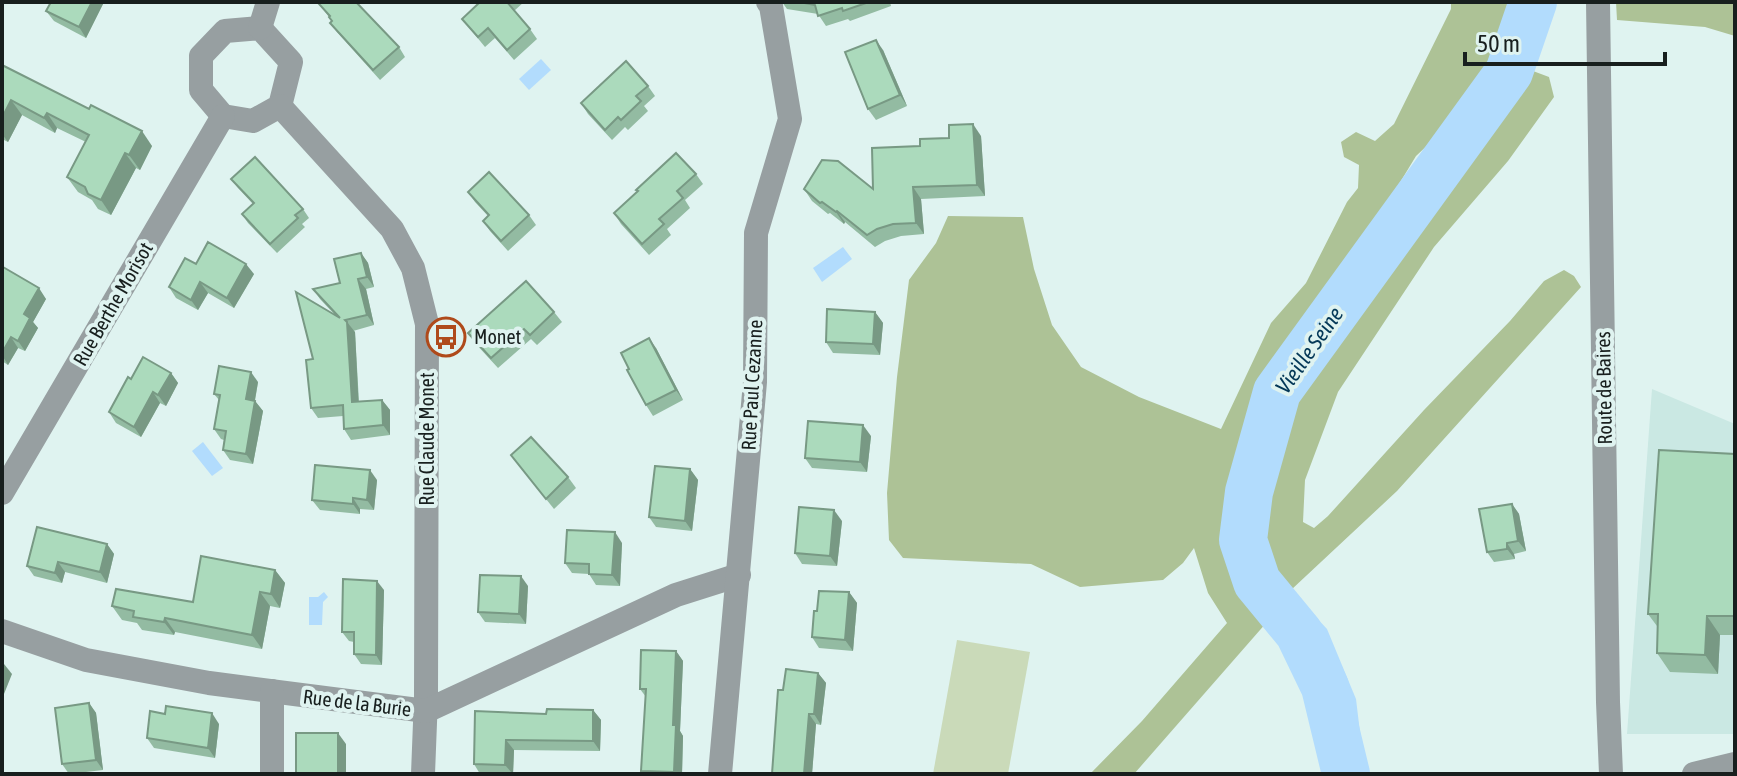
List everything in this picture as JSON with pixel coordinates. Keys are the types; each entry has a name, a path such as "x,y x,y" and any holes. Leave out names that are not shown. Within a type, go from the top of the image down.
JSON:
{"street":[{"path":"260,28 268,2"},
{"name":"Rue Paul Cezanne","path":"720,774 755,382 756,233 790,119 768,2"},
{"name":"Route de Baires","path":"1598,2 1611,774"},
{"path":"260,28 291,62 280,106 253,121 223,116 201,90 201,56 225,31 260,28"},
{"name":"Rue Claude Monet","path":"280,106 392,229 413,268 427,324 426,711 423,774"},
{"name":"Rue Berthe Morisot","path":"2,493 223,116"},
{"name":"Rue de la Burie","path":"2,631 86,660 209,683 426,711 676,595 739,575"},
{"path":"272,691 272,774"},
{"path":"1694,774 1735,764"}],"shaded area":[{"path":"1652,389 1735,424 1735,734 1627,734"}],"green space":[{"path":"1451,2 1519,2 1514,29 1483,93 1416,156 1361,247 1283,358 1241,459 1231,533 1236,573 1267,622 1134,774 1090,774 1142,721 1227,623 1208,593 1194,548 1183,563 1163,580 1080,587 1031,564 903,558 889,540 887,493 909,280 936,243 948,216 1023,217 1034,269 1052,325 1081,367 1139,397 1221,429 1271,323 1306,283 1347,202 1358,188 1359,165 1344,157 1341,142 1356,132 1375,141 1394,124 1451,9"},
{"path":"1616,2 1735,2 1735,36 1705,27 1617,20"},
{"path":"1533,71 1549,77 1554,97 1508,161 1434,247 1338,392 1305,480 1303,522 1314,528 1328,516 1544,281 1564,270 1574,276 1581,287 1397,491 1291,590 1265,565 1257,547 1257,506 1300,394 1407,239"},
{"path":"957,640 1030,652 1008,774 933,774"}],"water":[{"path":"541,59 551,70 529,90 519,79"},
{"path":"843,247 852,259 822,282 813,268"},
{"path":"203,442 223,468 212,476 192,451"},
{"path":"1291,590 1327,629 1356,699 1365,774 1328,774 1305,684 1293,658 1267,622"},
{"path":"324,592 328,597 323,602 322,625 309,625 309,597 318,597"}],"building":[{"path":"51,2 92,2 79,27 46,11"},
{"path":"356,2 399,47 373,70 330,23 330,16 319,4"},
{"path":"480,2 507,2 530,29 507,50 488,28 478,37 462,19"},
{"path":"799,2 869,2 818,16 815,5"},
{"path":"876,40 900,95 868,109 845,52"},
{"path":"626,61 648,86 636,96 641,101 605,130 581,103"},
{"path":"2,65 89,109 91,105 142,131 129,155 125,153 101,200 67,177 89,135 47,113 44,118 11,100 2,118"},
{"path":"973,124 977,185 913,187 916,223 893,224 867,235 804,189 822,160 838,161 873,189 872,148 920,146 920,139 949,138 949,125"},
{"path":"676,153 696,174 677,191 683,198 659,219 664,224 642,244 614,213"},
{"path":"255,157 303,209 295,215 298,218 270,244 242,214 254,203 231,179"},
{"path":"489,172 529,215 501,241 483,221 489,215 468,192"},
{"path":"208,242 246,264 227,298 200,282 191,300 169,287 185,258 196,264"},
{"path":"361,253 367,277 358,279 367,315 345,320 352,402 382,400 383,425 344,429 343,405 311,408 306,360 313,359 296,292 340,318 313,289 340,283 334,259"},
{"path":"2,269 39,288 24,314 30,318 18,341 11,337 2,353"},
{"path":"526,281 554,312 530,335 524,329 491,358 468,333"},
{"path":"827,309 875,312 873,344 826,342"},
{"path":"649,338 676,390 646,405 621,353"},
{"path":"143,357 171,373 158,395 153,392 134,427 109,412"},
{"path":"219,366 251,372 246,399 255,401 246,454 223,450 226,431 214,429 220,395 214,394"},
{"path":"808,421 863,425 860,462 805,458"},
{"path":"531,437 568,477 546,499 511,455"},
{"path":"1659,450 1735,454 1735,616 1707,616 1705,655 1657,653 1658,614 1648,614"},
{"path":"315,465 370,470 367,500 353,498 353,504 312,500"},
{"path":"655,466 690,469 685,521 649,517"},
{"path":"1512,504 1518,541 1507,543 1507,549 1487,552 1479,509"},
{"path":"799,507 834,510 830,556 795,553"},
{"path":"37,527 107,544 100,572 58,562 55,573 27,566"},
{"path":"567,530 615,532 612,575 589,574 589,564 565,563"},
{"path":"201,556 275,570 271,594 260,592 252,635 165,618 164,622 133,617 134,611 112,606 116,589 193,602"},
{"path":"480,575 521,576 519,614 478,612"},
{"path":"343,579 377,581 376,655 354,654 354,632 342,632"},
{"path":"819,591 849,592 845,640 812,637"},
{"path":"641,650 676,651 674,772 641,771 646,689 640,689"},
{"path":"786,669 818,673 814,714 809,714 804,774 772,774 778,690 783,690"},
{"path":"89,703 96,760 62,764 55,708"},
{"path":"166,706 212,713 208,748 147,738 150,711 165,714"},
{"path":"547,709 593,710 593,741 506,740 505,765 474,764 475,711 546,714"},
{"path":"296,733 338,733 338,774 296,774"}],"waterway":[{"name":"Vieille Seine","path":"1346,774 1325,687 1299,633 1257,582 1243,540 1249,492 1277,392 1509,72 1533,2"}],"place":[{"name":"Monet","path":"446,337"}]}
